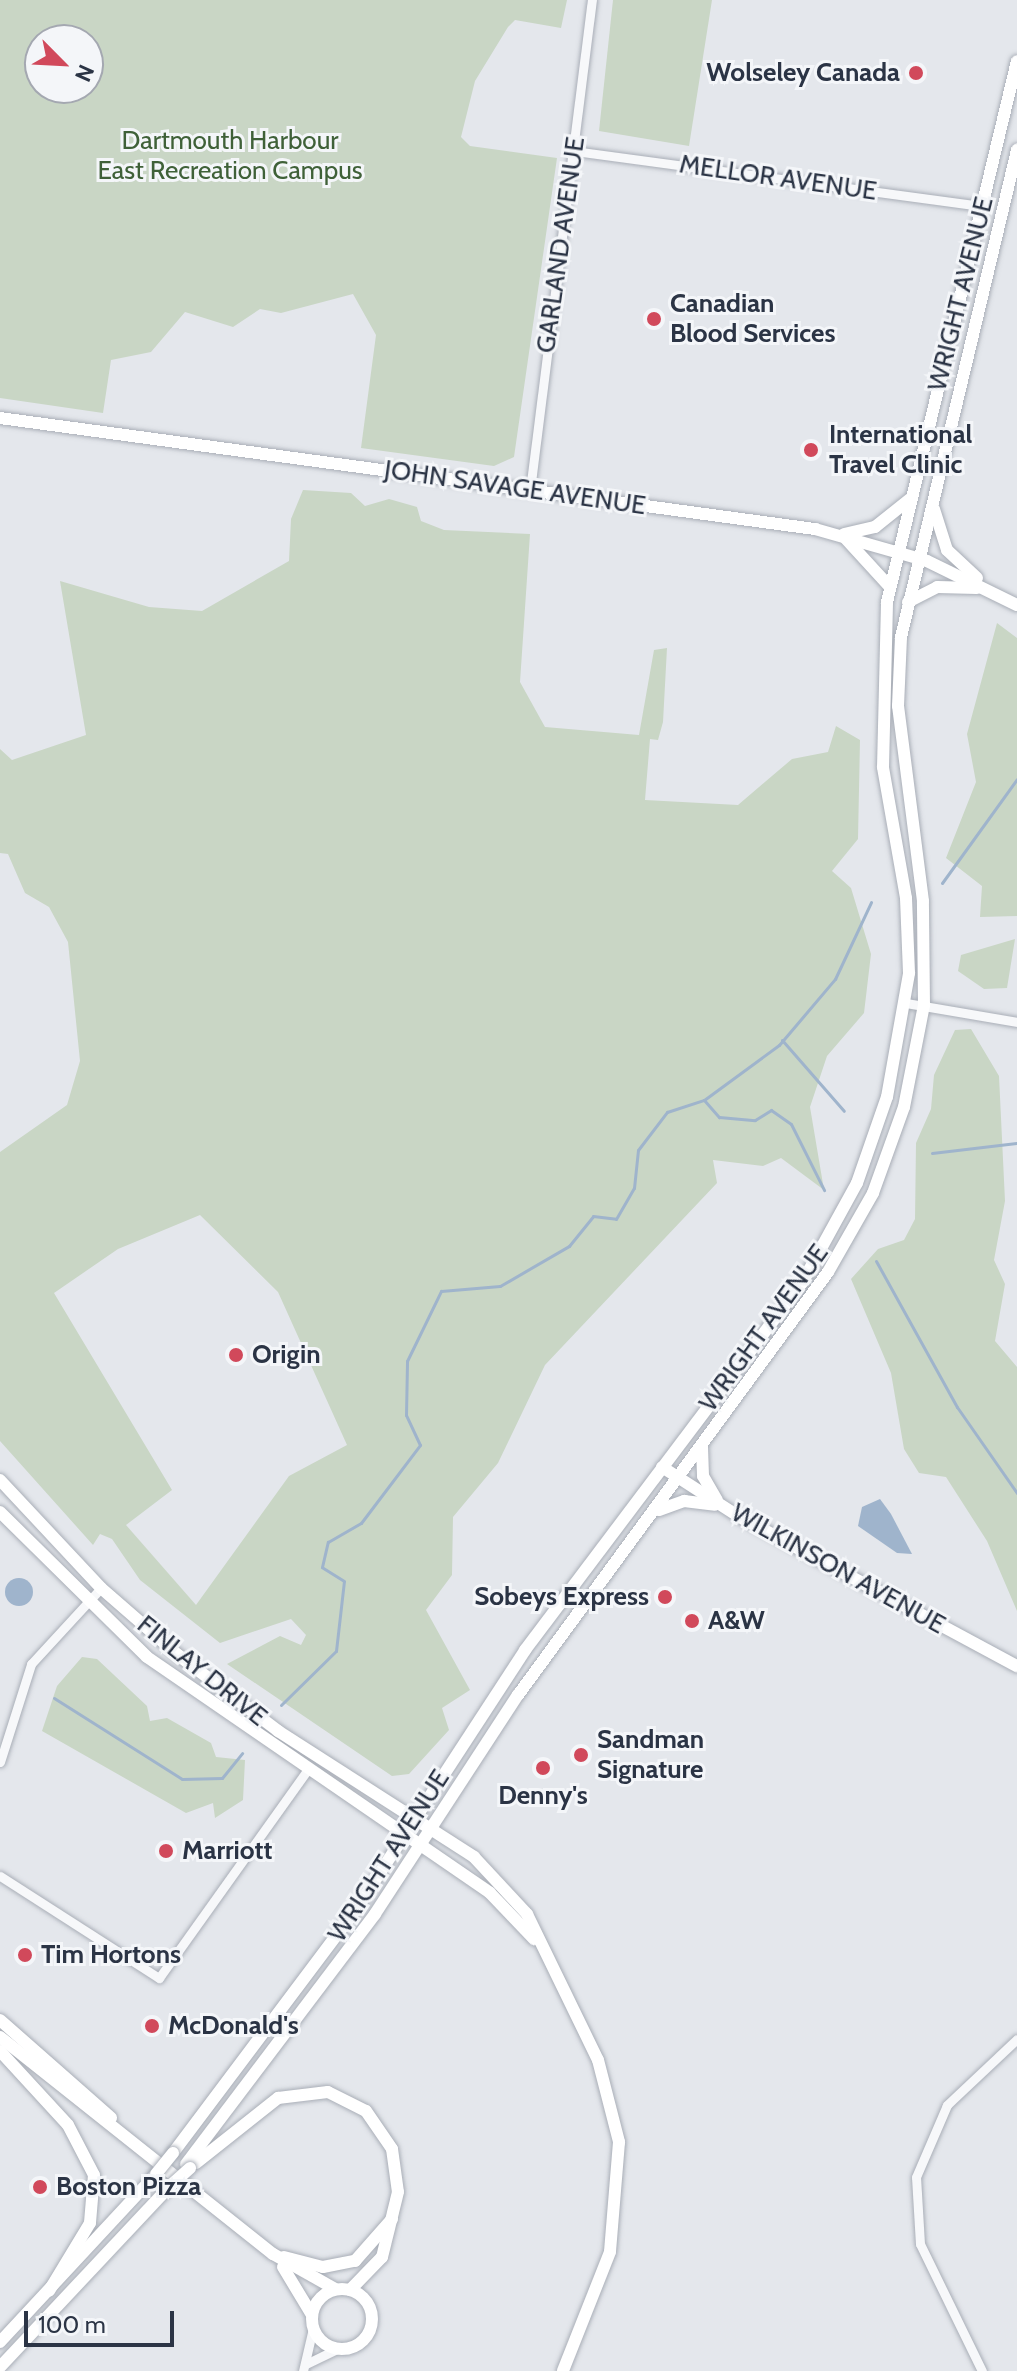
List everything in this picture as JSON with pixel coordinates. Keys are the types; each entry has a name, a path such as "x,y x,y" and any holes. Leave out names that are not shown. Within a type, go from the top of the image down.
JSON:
{"main road":[{"name":"WRIGHT AVENUE","path":"0,2342 173,2153 405,1835 476,1719 802,1283 843,1213 873,1144 906,1003 906,898 881,721 889,586 1017,61"},
{"name":"WRIGHT AVENUE","path":"0,2367 188,2166 421,1847 526,1683 828,1272 873,1193 904,1107 924,1005 923,901 898,706 908,602 1017,150"},
{"name":"JOHN SAVAGE AVENUE","path":"0,418 841,534 918,557 1017,605"},
{"path":"933,497 947,550 1001,597"},
{"path":"841,534 875,527 912,498"},
{"path":"841,534 889,586"},
{"path":"908,602 947,585 1001,597"},
{"path":"702,1446 703,1476 722,1506"},
{"name":"WILKINSON AVENUE","path":"662,1467 722,1506 1017,1666"},
{"name":"FINLAY DRIVE","path":"0,1480 101,1588 253,1714 496,1875 527,1914 606,2081 622,2174 610,2252 563,2371"},
{"path":"653,1514 684,1501 722,1506"},
{"name":"FINLAY DRIVE","path":"0,1512 83,1600 161,1668 306,1772 490,1893 539,1944"},
{"path":"0,2020 119,2126 273,2254 335,2289 350,2290 366,2300 371,2328 360,2344 337,2349 312,2321 307,2296 273,2254"},
{"path":"0,2037 119,2126"},
{"path":"0,2051 68,2125 94,2175 90,2223 49,2291"},
{"path":"188,2166 259,2107 293,2094 328,2092 366,2111 386,2136 396,2167 396,2212 382,2257 350,2290"},
{"path":"273,2254 323,2267 355,2261 396,2212"},
{"path":"312,2321 335,2289"}],"street":[{"name":"GARLAND AVENUE","path":"530,490 592,0"},
{"name":"MELLOR AVENUE","path":"574,151 982,206"},
{"path":"906,1003 1017,1022"},
{"path":"0,1762 31,1664 83,1600 101,1588"},
{"path":"0,1876 159,1978 306,1772"},
{"path":"982,2371 920,2244 916,2177 947,2105 1017,2039"},
{"path":"305,2368 312,2321"},
{"path":"305,2368 337,2349"}],"green space":[{"name":"Dartmouth Harbour East Recreation Campus","path":"0,0 567,0 561,28 515,20 508,27 475,81 461,137 470,146 557,158 514,457 494,466 361,448 376,335 353,294 281,313 260,309 233,327 185,312 151,352 111,360 103,413 0,398"},
{"path":"613,0 712,0 689,146 599,131"},
{"path":"303,490 351,493 365,506 389,499 417,507 421,521 444,530 530,534 520,682 545,727 639,735 654,650 667,648 663,722 658,740 650,739 645,800 738,805 792,759 828,752 836,726 860,740 858,839 832,871 851,888 871,954 864,1013 827,1056 810,1107 824,1190 781,1158 763,1166 713,1160 717,1183 545,1365 498,1463 453,1517 452,1575 426,1610 470,1690 442,1708 449,1730 409,1774 392,1776 227,1664 280,1636 301,1645 306,1635 291,1619 220,1643 140,1580 112,1539 100,1534 93,1545 0,1441 0,1152 67,1105 80,1061 68,942 49,907 25,893 8,854 0,853 0,749 12,760 86,735 60,581 149,607 202,611 289,561 291,519","holes":["200,1215 278,1292 347,1445 289,1476 196,1605 126,1525 172,1490 54,1293 118,1249"]},
{"path":"997,623 1017,638 1017,916 980,917 982,886 946,858 976,782 967,734"},
{"path":"1015,939 1007,988 984,989 958,971 961,955"},
{"path":"971,1029 999,1076 1005,1201 994,1260 1005,1284 995,1341 1017,1367 1017,1611 987,1541 946,1477 919,1473 904,1449 891,1373 851,1279 878,1249 904,1240 915,1219 916,1143 931,1109 934,1075 955,1030"},
{"path":"82,1657 97,1659 147,1706 150,1721 167,1718 211,1743 216,1757 245,1760 243,1800 215,1818 213,1803 186,1813 42,1731 57,1686"}],"water":[{"path":"880,1499 912,1554 897,1553 858,1526 862,1507"},
{"path":"19,1578 29,1582 33,1592 29,1602 19,1606 9,1602 5,1592 9,1582"}],"waterway":[{"path":"942,883 1017,779"},
{"path":"281,1705 336,1651 344,1581 322,1567 328,1542 361,1523 420,1445 406,1415 407,1361 441,1291 500,1286 569,1246 593,1216 616,1219 634,1188 638,1150 667,1112 704,1100 779,1045 835,979 871,902"},
{"path":"782,1040 844,1111"},
{"path":"704,1100 719,1117 755,1120 771,1110 791,1124 824,1190"},
{"path":"932,1153 1016,1143"},
{"path":"876,1261 957,1407 1017,1493"},
{"path":"54,1698 182,1779 222,1778 242,1753"}],"place":[{"name":"Wolseley Canada","path":"916,73"},
{"name":"Canadian Blood Services","path":"654,319"},
{"name":"International Travel Clinic","path":"811,450"},
{"name":"Origin","path":"236,1355"},
{"name":"Sobeys Express","path":"665,1597"},
{"name":"A&W","path":"692,1621"},
{"name":"Sandman Signature","path":"581,1755"},
{"name":"Denny's","path":"543,1768"},
{"name":"Marriott","path":"166,1851"},
{"name":"Tim Hortons","path":"25,1955"},
{"name":"McDonald's","path":"152,2026"},
{"name":"Boston Pizza","path":"40,2187"}]}
